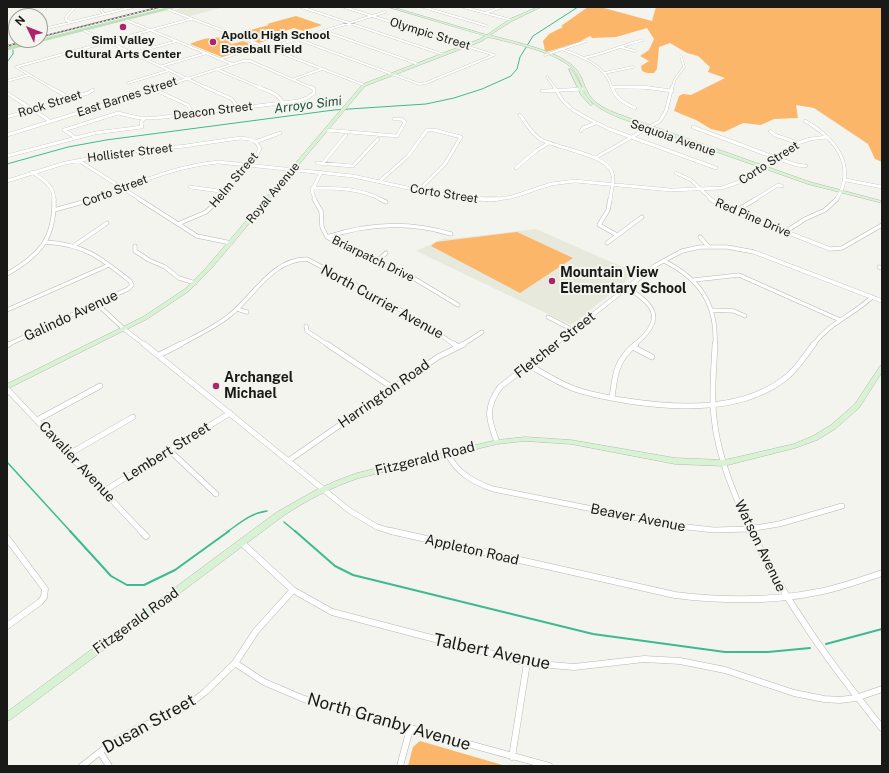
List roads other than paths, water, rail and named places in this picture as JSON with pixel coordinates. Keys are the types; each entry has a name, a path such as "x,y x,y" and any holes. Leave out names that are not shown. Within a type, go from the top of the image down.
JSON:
{"main road":[{"path":"7,49 175,7"},
{"name":"Sequoia Avenue","path":"389,7 546,54 572,67 579,74 584,88 590,97 602,108 649,129"},
{"name":"Royal Avenue","path":"7,388 159,310 195,283 231,243 339,113 364,86 442,54 466,46 487,36 511,20 540,7"},
{"name":"Sequoia Avenue","path":"546,54 572,72 584,98 598,109 616,118 762,168 882,206"},
{"name":"Sequoia Avenue","path":"840,193 882,202"},
{"name":"Fitzgerald Road","path":"7,717 284,512 322,489 359,475 447,453 497,442 525,439 552,440 675,462 724,463 795,446 815,438 845,418 857,406 882,367"}],"street":[{"path":"7,10 10,7"},
{"path":"70,22 66,20 66,17 75,7"},
{"path":"103,7 101,10 104,14"},
{"path":"48,28 133,7"},
{"path":"301,7 442,54"},
{"name":"Olympic Street","path":"344,7 494,55 424,84 419,84 392,74"},
{"path":"423,7 487,26"},
{"path":"463,7 511,20"},
{"path":"485,13 502,7"},
{"path":"167,9 364,86"},
{"path":"268,48 385,12"},
{"path":"70,98 16,68 19,65 191,19"},
{"path":"126,20 232,64"},
{"path":"83,30 106,42 162,66 232,99 238,108"},
{"path":"324,31 418,64"},
{"path":"297,39 392,74"},
{"path":"583,58 602,54 643,40"},
{"path":"133,53 177,41"},
{"path":"546,54 586,41"},
{"path":"220,59 262,46"},
{"path":"620,47 635,51"},
{"path":"561,50 583,58 604,73 609,79 617,96 625,103 635,108"},
{"path":"162,66 207,53"},
{"path":"595,158 659,123 664,116 674,81 684,66 681,56"},
{"name":"East Barnes Street","path":"7,135 246,60 294,79"},
{"path":"604,73 633,68"},
{"path":"216,69 276,94 280,97 283,103"},
{"path":"294,79 322,69"},
{"path":"128,83 170,70"},
{"path":"7,81 29,75"},
{"path":"547,77 568,105 596,123 716,168"},
{"name":"Deacon Street","path":"76,138 64,130 118,113 144,119 193,114 283,103 304,99 314,93 312,86 294,79"},
{"path":"612,87 643,87 672,90"},
{"path":"542,91 584,88"},
{"path":"153,89 188,105 193,114"},
{"name":"Rock Street","path":"7,118 93,90"},
{"path":"7,93 34,109 50,121"},
{"path":"520,115 533,134 549,143 595,158 609,168 612,172 613,184 608,210 599,225 617,235"},
{"path":"7,156 97,132 142,127 141,122 144,119"},
{"path":"326,130 397,136 405,122 401,119 394,119"},
{"path":"785,232 800,221 823,212 832,206 846,180 842,154 837,146 812,124 805,121"},
{"path":"581,131 583,128 596,123"},
{"path":"694,127 698,130 776,158 806,166"},
{"path":"380,181 408,156 426,131 434,130 461,137 445,164 418,191"},
{"path":"770,131 775,135 798,143"},
{"path":"255,142 280,133"},
{"path":"323,163 346,135"},
{"name":"Corto Street","path":"54,210 80,204 168,170 190,165 218,162 321,172 380,181 418,191 474,200 491,200 512,197 542,187 562,183 588,181 672,190 722,188 745,180 798,143 810,139 827,137"},
{"name":"Hollister Street","path":"7,181 32,172 78,160 143,150 195,145 232,138 245,139 255,142"},
{"path":"317,163 353,166 378,139"},
{"name":"Helm Street","path":"178,224 208,210 227,192 234,179 260,150 259,146 255,142"},
{"path":"516,168 537,150 549,143"},
{"path":"142,157 143,150"},
{"path":"78,160 197,236 231,243"},
{"path":"334,174 340,165"},
{"path":"7,274 27,260 45,242 52,227 54,210 53,188 32,172"},
{"path":"321,172 312,188 357,192 380,198 386,202"},
{"name":"Red Pine Drive","path":"676,173 691,180 712,201 734,212 827,249 838,250 882,225"},
{"path":"846,180 882,187"},
{"path":"734,212 748,202 769,193 778,185 782,186"},
{"path":"190,187 227,192"},
{"name":"Briarpatch Drive","path":"312,188 312,196 321,211 322,227 327,237 357,254 405,273 458,305"},
{"path":"607,243 642,216"},
{"path":"75,245 107,223"},
{"path":"327,237 360,227 408,225 428,226 452,234"},
{"path":"700,237 708,246"},
{"path":"45,242 75,245 90,251 109,264"},
{"path":"135,246 135,251 149,260 165,267 179,278 195,283"},
{"name":"Fletcher Street","path":"497,442 488,416 491,400 500,387 627,288 664,261 682,251 708,246 732,247 754,252 882,301"},
{"path":"376,262 386,253"},
{"name":"North Currier Avenue","path":"237,309 267,276 293,260 304,258 385,301 440,334 458,347"},
{"name":"Watson Avenue","path":"664,261 694,280 711,310 716,327 713,406 717,432 724,463 749,529 786,598 816,643 857,698 882,728"},
{"path":"7,310 109,264"},
{"name":"Galindo Avenue","path":"7,345 128,289 132,283 109,264"},
{"path":"694,280 740,275 840,320"},
{"path":"612,398 618,366 624,356 650,331 654,325 652,309 646,301 627,288"},
{"path":"529,365 572,388 590,394 673,407 713,406 751,396 783,380 800,365 822,334 840,320 860,308 872,297"},
{"name":"Appleton Road","path":"97,304 124,329 159,355 322,489 361,519 377,527 675,595 734,601 786,598 827,590 882,573"},
{"path":"159,355 218,323 237,309 247,312"},
{"path":"711,310 734,311 745,316"},
{"path":"548,317 573,330"},
{"path":"306,326 307,331 393,388"},
{"name":"Harrington Road","path":"288,461 438,357 482,332"},
{"path":"633,347 652,357"},
{"path":"37,420 100,386"},
{"name":"Cavalier Avenue","path":"7,388 146,536"},
{"name":"Lembert Street","path":"104,491 230,413"},
{"path":"69,454 133,417"},
{"path":"169,450 216,494"},
{"name":"Beaver Avenue","path":"447,453 454,466 464,475 474,482 493,489 677,526 714,530 749,529 779,524 842,506"},
{"path":"7,538 44,586 45,593 37,605 7,626"},
{"name":"Talbert Avenue","path":"242,543 292,590 314,603 345,617 527,663 572,667 631,659 663,659 732,671 788,692 810,698 836,700 857,698 882,689"},
{"name":"Dusan Street","path":"82,766 129,732 167,717 187,706 205,692 234,663 256,631 292,590"},
{"name":"North Granby Avenue","path":"234,663 264,682 288,694 410,729 549,766"},
{"path":"512,757 527,663"},
{"path":"400,766 410,729"},
{"path":"100,752 109,766"}],"waterway":[{"name":"Arroyo Simi","path":"7,164 68,147 106,140 334,110 426,104 454,98 482,89 511,76 517,69 520,57 533,36 578,7"},
{"path":"7,62 13,54 13,50"},
{"path":"7,462 71,532"},
{"path":"227,532 251,516 267,511"},
{"path":"284,522 296,532"},
{"path":"70,531 111,576 127,585 144,585 175,570 229,531"},
{"path":"295,531 335,566 353,575 593,634 725,652 768,652 810,648"},
{"path":"826,644 882,629"}],"railway":[{"path":"48,35 160,7"}],"place":[{"name":"Simi Valley Cultural Arts Center","path":"123,27"},
{"name":"Apollo High School Baseball Field","path":"213,42"},
{"name":"Mountain View Elementary School","path":"552,281"},
{"name":"Archangel Michael","path":"216,386"}]}
